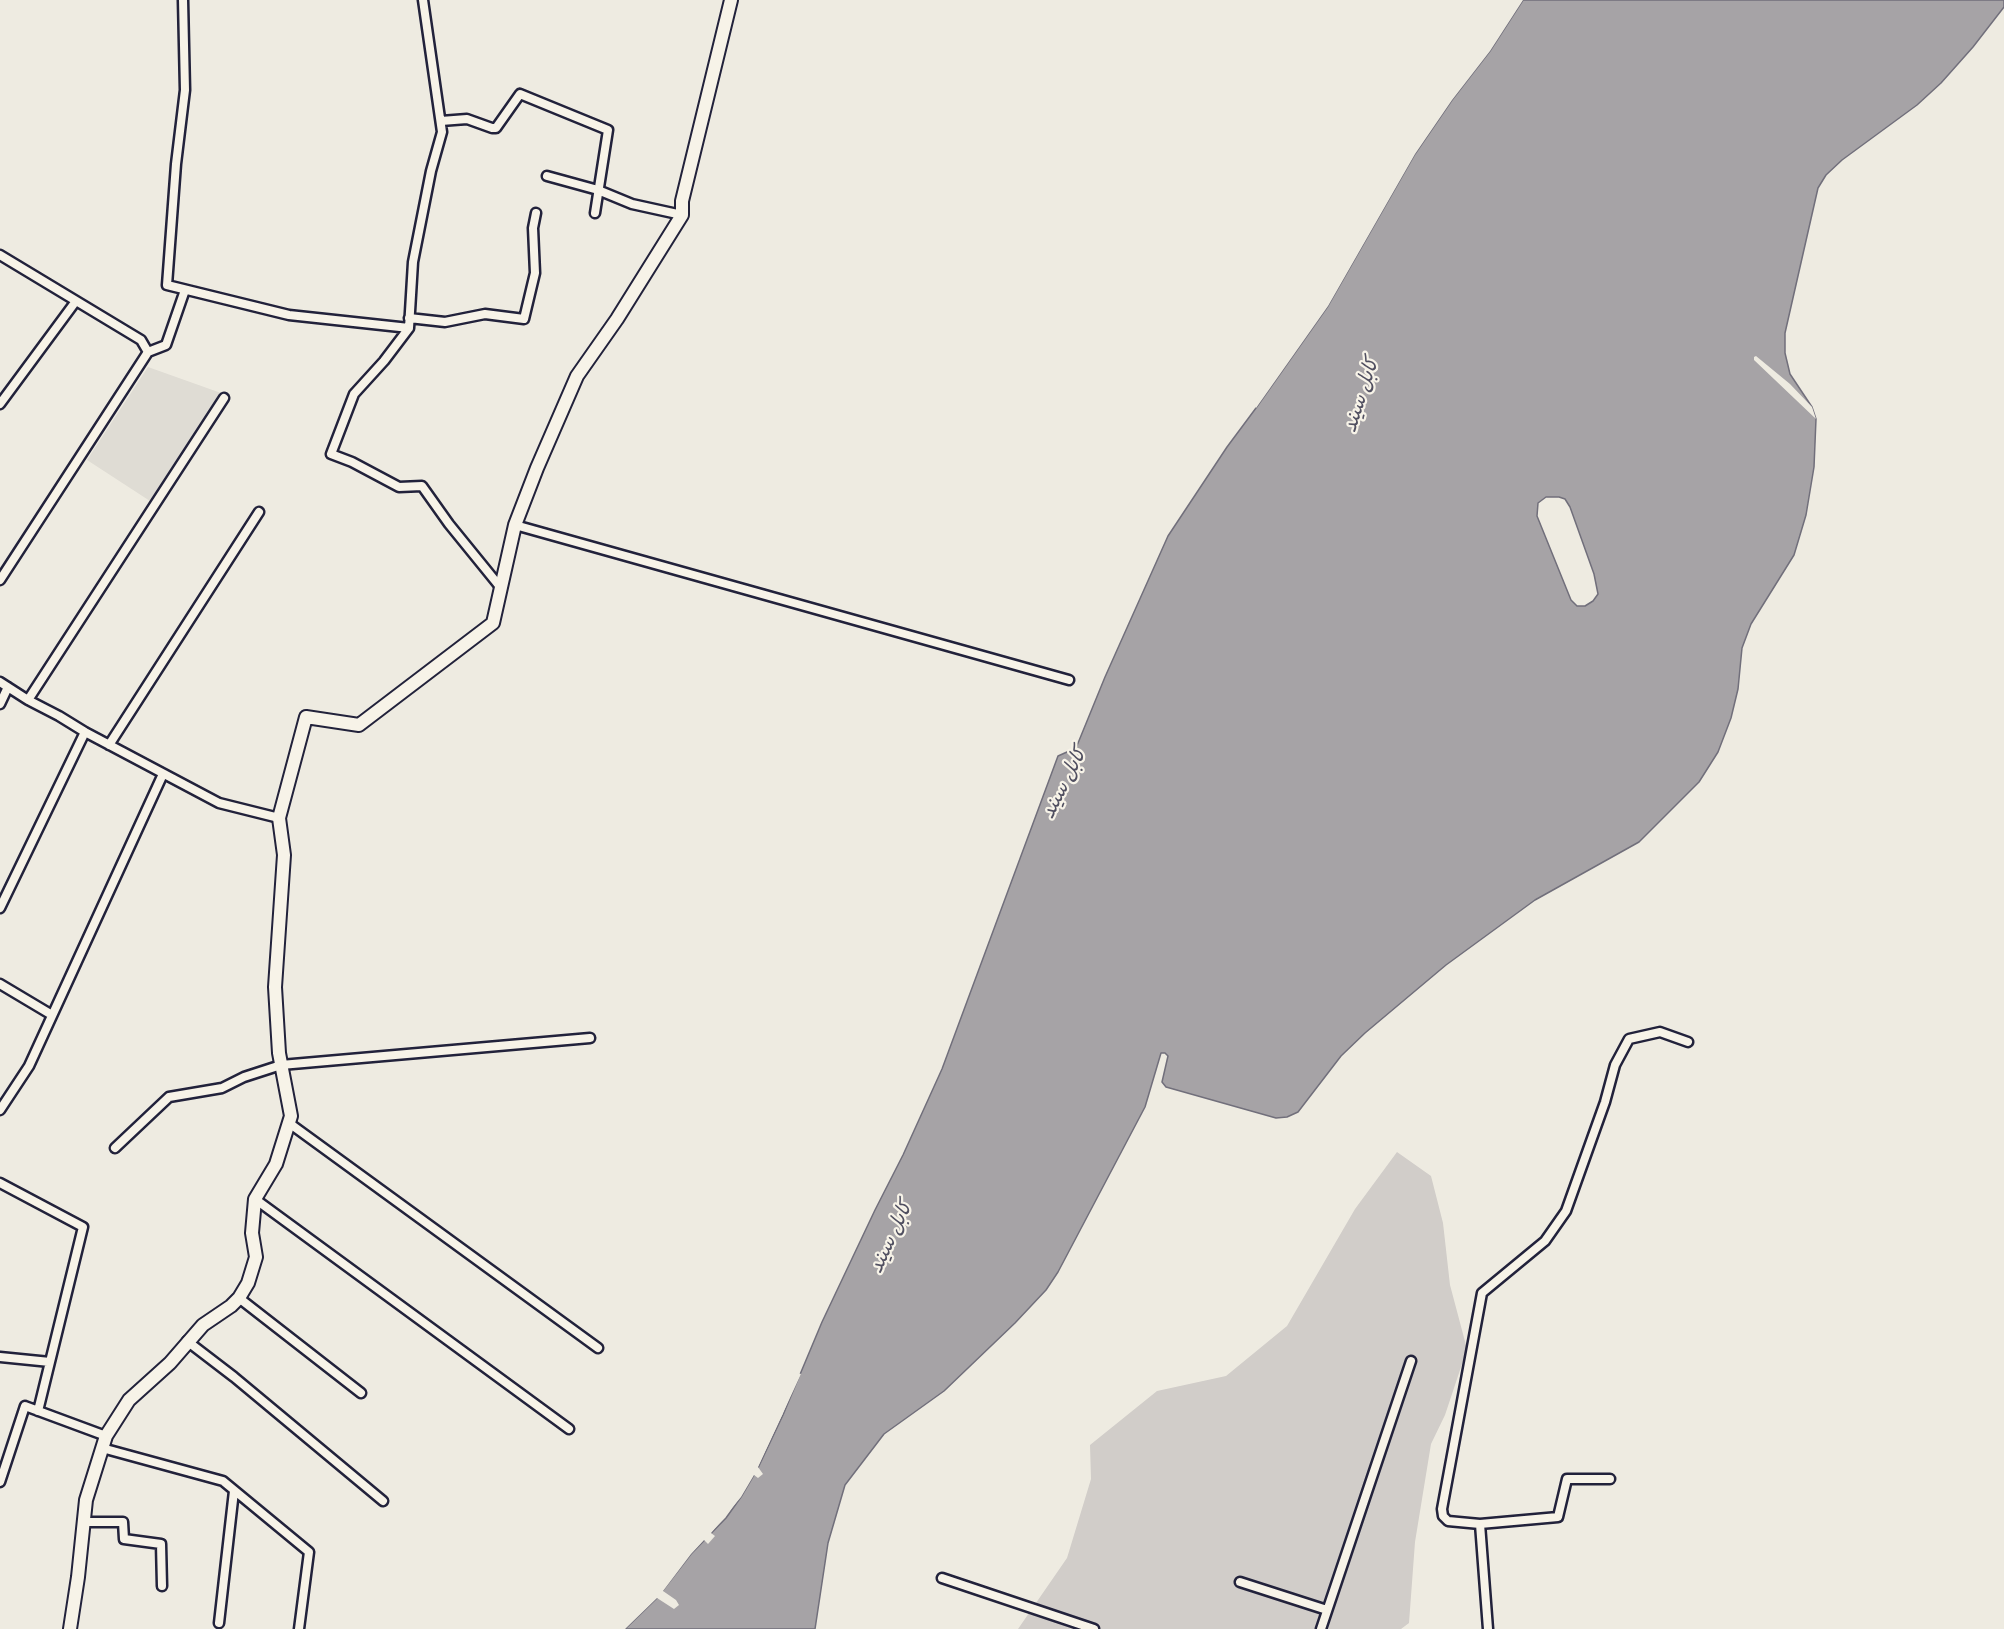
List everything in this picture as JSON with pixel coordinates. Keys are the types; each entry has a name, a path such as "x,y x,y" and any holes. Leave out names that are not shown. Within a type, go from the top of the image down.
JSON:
{"street":[{"path":"183,0 185,90 167,285 289,315 409,328"},
{"path":"423,0 442,132 431,171 413,262 409,328 384,361 354,394 331,454 352,462 399,487 422,486 449,524 501,588"},
{"path":"70,1629 80,1567 86,1500 106,1436 129,1400 170,1363 203,1325 239,1298 248,1283 256,1257 252,1233 255,1199 276,1164 291,1116 281,1065 275,987 284,855 279,818 306,717 359,724 493,623 515,525 577,376 617,319 682,215 682,201 731,0"},
{"path":"441,121 467,119 496,128 520,94 608,130 595,213"},
{"path":"547,176 598,190 632,204 682,215"},
{"path":"409,318 445,322 485,314 524,319 535,273 533,228 536,213"},
{"path":"0,255 141,340 148,352"},
{"path":"0,580 148,352 166,345 185,290"},
{"path":"0,404 76,301"},
{"path":"28,700 224,398"},
{"path":"109,745 259,512"},
{"path":"515,525 1069,680"},
{"path":"0,682 85,732 219,803 279,818"},
{"path":"0,704 8,687"},
{"path":"0,908 85,732"},
{"path":"0,1110 29,1066 162,774"},
{"path":"0,984 52,1015"},
{"path":"1610,1479 1567,1479 1558,1517 1480,1524 1448,1521 1443,1516 1442,1509 1482,1293 1545,1241 1566,1212 1605,1102 1615,1065 1629,1040 1660,1032 1688,1042"},
{"path":"116,1148 169,1097 222,1088 244,1077 281,1065 590,1038"},
{"path":"289,1123 598,1348"},
{"path":"0,1183 83,1227 38,1411"},
{"path":"255,1199 569,1429"},
{"path":"239,1298 361,1393"},
{"path":"187,1341 234,1377 383,1501"},
{"path":"0,1357 50,1362"},
{"path":"1321,1629 1411,1361"},
{"path":"0,1482 25,1406 106,1436"},
{"path":"102,1448 223,1481 309,1552 299,1629"},
{"path":"219,1623 234,1491"},
{"path":"83,1522 123,1522 124,1539 161,1544 162,1586"},
{"path":"1480,1524 1488,1629"},
{"path":"942,1578 1094,1629"},
{"path":"1240,1582 1327,1610"}],"shaded area":[{"path":"148,367 221,393 150,501 87,460"},
{"path":"1397,1152 1431,1176 1443,1223 1450,1285 1467,1349 1445,1415 1431,1444 1415,1542 1409,1623 1401,1629 1018,1629 1067,1558 1091,1479 1090,1445 1157,1391 1226,1376 1287,1326 1355,1209"}],"water":[{"name":"کابل سيند","path":"1523,0 2004,0 2004,7 1941,83 1917,105 1842,160 1826,175 1818,188 1785,333 1785,353 1790,374 1812,407 1816,419 1814,467 1806,515 1794,555 1751,624 1742,648 1738,689 1731,718 1718,752 1699,782 1639,842 1535,900 1446,965 1341,1056 1298,1112 1287,1117 1276,1118 1166,1087 1162,1082 1168,1056 1161,1053 1145,1107 1058,1272 1046,1290 944,1391 884,1434 845,1485 828,1543 815,1629 625,1629 657,1598 691,1554 726,1518 758,1468 822,1322 942,1069 1058,756 1076,748 1168,536 1227,447 1328,306 1415,154 1452,100 1490,51","holes":["1546,497 1565,499 1570,507 1594,574 1598,594 1585,606 1577,606 1571,600 1537,516 1538,503"]}],"pier":[{"path":"1519,0 1523,0 1490,51 1452,100 1415,154 1328,306 1256,408 1255,406 1326,304 1412,153 1450,98 1488,50"},
{"path":"1756,356 1790,384 1812,407 1816,419 1754,360"},
{"path":"798,1373 801,1374 758,1467 763,1474 758,1478 754,1475 741,1497 711,1533 715,1536 708,1544 704,1540 663,1591 679,1605 674,1609 657,1598 625,1629 622,1629 661,1589 689,1552 723,1516 739,1495 756,1466"}]}
